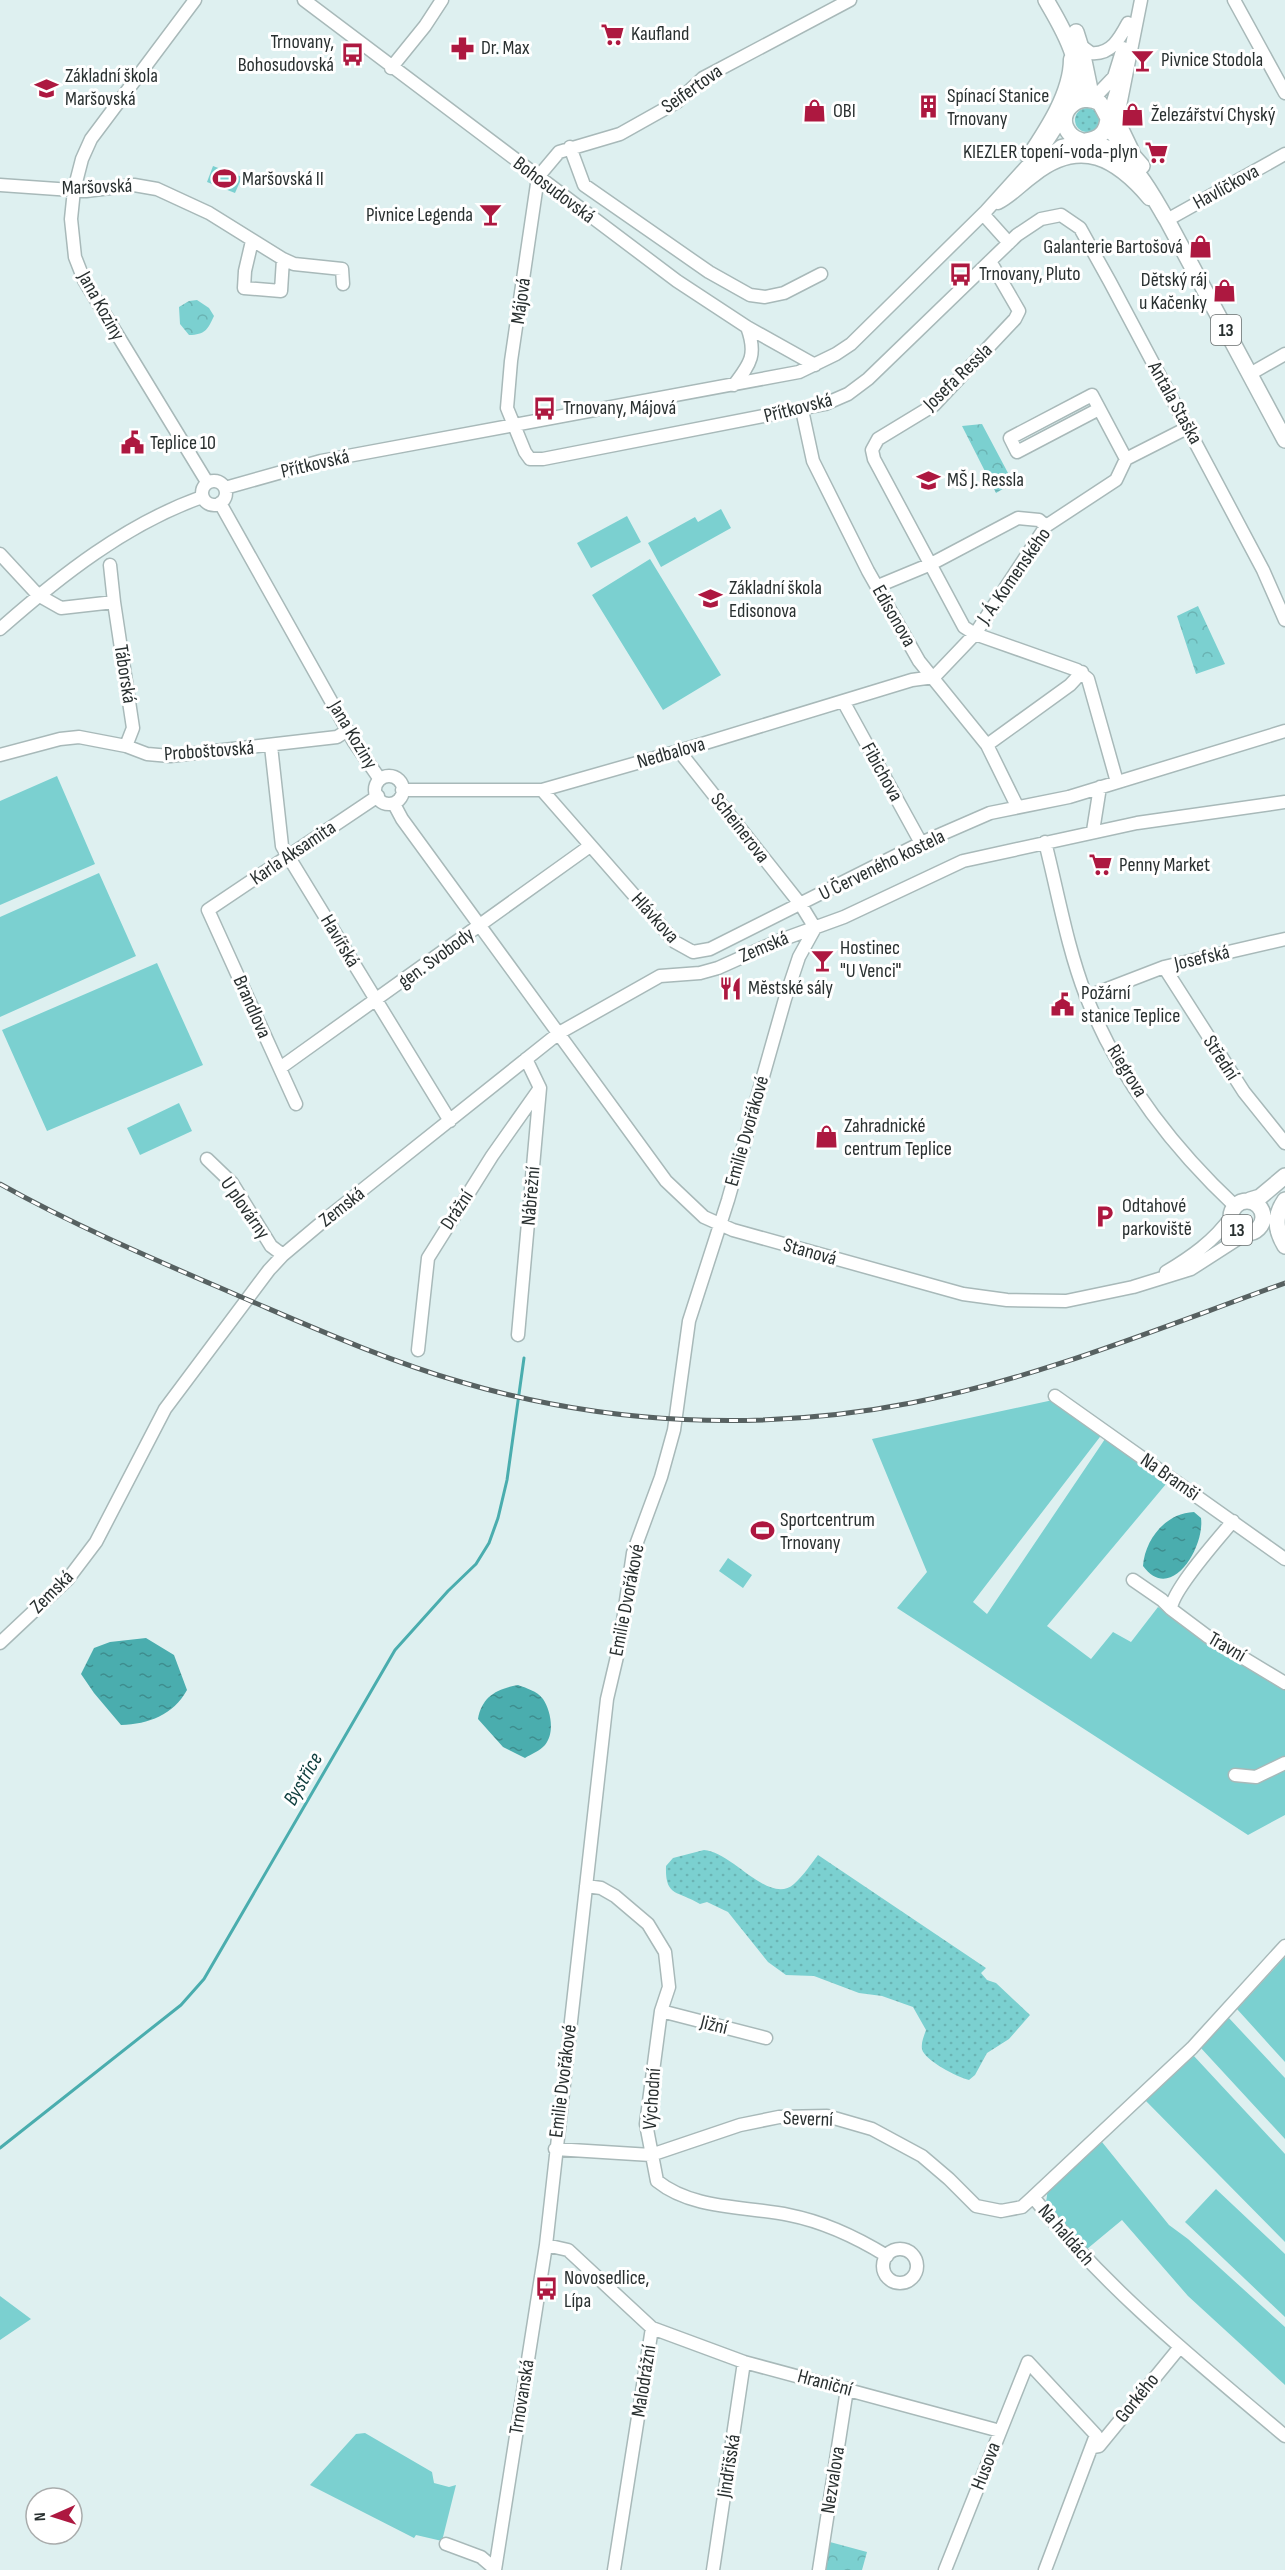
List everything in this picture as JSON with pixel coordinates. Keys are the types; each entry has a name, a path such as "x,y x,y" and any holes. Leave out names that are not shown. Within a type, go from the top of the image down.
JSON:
{"main road":[{"path":"1046,0 1075,44 1076,85 1068,110 1067,129 1072,136 1084,141 1100,136 1108,120 1102,105 1093,99 1078,100 1068,110"},
{"path":"1057,0 1070,21 1093,99"},
{"name":"13","path":"1108,120 1112,132 1136,157 1158,194 1167,220"},
{"name":"13","path":"1084,141 1106,147 1128,163 1167,220 1285,440"},
{"name":"13","path":"1285,1176 1260,1197 1242,1201 1233,1211 1235,1227 1256,1225 1285,1191"},
{"name":"13","path":"1250,1200 1260,1206 1256,1225"},
{"name":"13","path":"1285,1200 1279,1209 1276,1221 1278,1233 1285,1246"},
{"name":"13","path":"1256,1225 1285,1252"}],"street":[{"name":"Jana Koziny","path":"195,0 91,139 82,159 70,219 75,257 84,280 207,482"},
{"name":"Bohosudovská","path":"303,0 678,281 747,327 815,365"},
{"path":"391,68 425,26 442,0"},
{"name":"Seifertova","path":"537,177 559,152 620,134 677,102 703,78 850,0"},
{"path":"1093,99 1107,87 1117,72 1134,0"},
{"path":"1136,157 1119,117 1141,0"},
{"path":"1234,0 1285,93"},
{"path":"985,211 1031,150 1058,102 1070,71 1075,44 1091,53 1106,51 1120,37 1129,20"},
{"path":"1108,120 1115,91 1131,50"},
{"name":"Přítkovská","path":"225,488 321,461 512,423 734,385 799,372 815,365 851,344 985,211 1043,148 1068,110"},
{"name":"Přítkovská","path":"985,211 1053,151 1069,142 1084,141"},
{"name":"Bohosudovská","path":"570,147 584,185 709,272 750,295 765,297 784,293 821,274"},
{"name":"Havlíčkova","path":"1167,220 1285,154"},
{"path":"985,211 1008,197 1046,167 1073,158 1089,156 1114,165 1137,186 1167,220"},
{"name":"Májová","path":"512,423 507,408 537,177"},
{"name":"Maršovská","path":"0,185 86,191 134,185 158,189 209,213 283,260 294,264 342,269 343,284"},
{"path":"985,211 1010,243"},
{"name":"Antala Staška","path":"1041,219 1061,215 1080,228 1189,427 1263,570 1285,620"},
{"name":"Přítkovská","path":"512,423 530,459 543,459 825,404 848,394 868,379 990,261 1041,219"},
{"path":"252,241 244,288 281,291 283,260"},
{"name":"Josefa Ressla","path":"975,634 964,627 874,459 872,450 878,439 934,405 1016,318 1019,311 990,261"},
{"path":"734,385 747,368 752,356 752,341 747,327"},
{"path":"1250,374 1285,354"},
{"path":"1099,409 1017,452 1010,438 1092,395 1126,459 1189,427"},
{"name":"Edisonova","path":"802,410 813,462 878,586 920,661 987,745 1017,806"},
{"name":"J. Á. Komenského","path":"934,677 975,634 1046,526 1116,480 1126,459"},
{"path":"219,481 225,488 225,496 220,503 208,503 202,497 202,489 207,482 219,481"},
{"path":"0,628 38,595 117,539 202,497"},
{"name":"Jana Koziny","path":"220,503 348,730 379,778"},
{"path":"878,586 931,564 1018,518 1039,520 1046,526"},
{"path":"0,554 38,595 61,608 114,602"},
{"name":"Táborská","path":"110,565 134,728 126,746"},
{"path":"975,634 1082,672 1090,682 1117,782"},
{"path":"987,745 1070,684 1082,672"},
{"name":"Nedbalova","path":"402,790 542,790 680,751 912,680 934,677"},
{"name":"Fibichova","path":"843,701 921,843"},
{"name":"Proboštovská","path":"0,755 60,739 79,737 126,746 160,756 271,746 337,737 348,730"},
{"name":"U Červeného kostela","path":"1285,731 1058,800 1017,806 990,813 921,843 801,905 815,928 844,917 963,861 1093,831 1285,802"},
{"name":"Havířská","path":"271,746 282,846 450,1121"},
{"name":"Scheinerova","path":"680,751 801,905"},
{"name":"Jana Koziny","path":"402,790 393,777 379,778 375,785 378,796 385,802 394,804 559,1033"},
{"path":"1093,831 1100,788"},
{"path":"394,804 401,799 402,790"},
{"name":"Hlávkova","path":"542,790 675,942 693,952 711,949 801,905"},
{"name":"Karla Aksamita","path":"208,910 378,796"},
{"name":"Riegrova","path":"1045,842 1086,997 1120,1065 1175,1144 1233,1211"},
{"name":"gen. Svobody","path":"280,1068 591,846"},
{"name":"Brandlova","path":"208,910 296,1104"},
{"name":"Zemská","path":"0,1643 68,1579 96,1542 165,1409 246,1299 283,1255 559,1033 660,976 712,970 778,941 815,928"},
{"name":"Emilie Dvořákové","path":"548,2224 606,1699 619,1648 628,1580 636,1544 670,1443 689,1320 718,1224 728,1200 784,999 799,957 815,928"},
{"name":"Josefská","path":"1086,997 1164,967 1285,939"},
{"name":"Střední","path":"1164,967 1244,1092 1285,1143"},
{"name":"Stanová","path":"559,1033 666,1181 694,1209 718,1224 880,1273 963,1294 1007,1300 1066,1301 1107,1294 1191,1269 1256,1225"},
{"path":"526,1059 540,1088"},
{"name":"Nábřežní","path":"518,1335 540,1088"},
{"name":"Drážní","path":"418,1350 428,1258 492,1156 540,1088"},
{"name":"U plovárny","path":"207,1159 232,1183 271,1246 283,1255"},
{"name":"Stanová","path":"1149,1282 1201,1249 1217,1235 1233,1211"},
{"name":"Na Bramši","path":"1055,1396 1285,1559"},
{"path":"1171,1609 1171,1602 1179,1589 1233,1521"},
{"name":"Travní","path":"1133,1580 1207,1636 1285,1683"},
{"path":"1235,1775 1256,1777 1285,1763"},
{"name":"Východní","path":"586,1886 601,1888 615,1896 648,1924 665,1952 669,1987 661,2011 646,2124 657,2181 671,2193 710,2203 763,2210 822,2222 887,2256"},
{"name":"Na haldách","path":"1285,1946 1192,2048 1033,2197 1063,2234 1110,2284 1285,2436"},
{"name":"Jižní","path":"661,2011 766,2038"},
{"name":"Severní","path":"555,2149 651,2155 740,2125 779,2117 827,2116 872,2129 922,2156 950,2179 976,2206 1001,2211 1022,2207 1033,2197"},
{"name":"Trnovanská","path":"495,2569 548,2224"},
{"name":"Malodrážní","path":"546,2245 568,2250 652,2328 614,2570"},
{"name":"Hraniční","path":"652,2328 744,2362 1000,2431"},
{"name":"Gorkého","path":"1093,2447 1099,2446 1180,2347"},
{"name":"Jindřišská","path":"713,2570 744,2362"},
{"name":"Gorkého","path":"1028,2362 1096,2435 1045,2570"},
{"name":"Husova","path":"945,2570 1028,2362"},
{"name":"Nezvalova","path":"819,2570 847,2389"},
{"path":"446,2544 481,2557 495,2569"}],"green space":[{"path":"1087,108 1092,109 1098,115 1098,125 1092,131 1087,132 1082,131 1076,125 1075,120 1076,115 1082,109"},
{"name":"Maršovská II","path":"213,166 242,177 235,193 207,182"},
{"path":"197,300 209,308 214,316 205,330 199,334 189,335 180,324 179,307 189,301"},
{"path":"982,424 1008,473 1008,486 996,493 962,426"},
{"path":"721,509 731,528 661,567 648,543 695,517 698,522"},
{"path":"627,516 641,542 591,568 577,543"},
{"path":"650,559 721,675 663,710 592,595"},
{"path":"1198,606 1225,664 1196,674 1177,616"},
{"path":"57,776 95,864 0,905 0,801"},
{"path":"99,873 136,956 0,1017 0,917"},
{"path":"157,963 203,1065 47,1131 2,1030"},
{"path":"179,1103 192,1131 140,1155 127,1128"},
{"path":"1053,1400 1103,1433 973,1602 987,1614 1105,1439 1166,1484 1047,1626 1091,1659 1113,1632 1131,1642 1158,1607 1285,1690 1285,1815 1248,1835 897,1608 927,1572 872,1439"},
{"path":"728,1558 752,1575 743,1588 719,1571"},
{"path":"704,1850 727,1859 762,1883 773,1888 784,1889 794,1884 804,1874 818,1855 986,1968 981,1973 987,1980 996,1983 1030,2015 1009,2039 987,2053 975,2075 969,2080 949,2072 924,2053 922,2044 926,2030 913,2007 882,1996 859,1993 814,1976 786,1975 768,1962 728,1912 707,1902 700,1904 670,1888 666,1866 673,1858"},
{"path":"1285,1957 1285,2062 1237,2009"},
{"path":"1228,2017 1285,2078 1285,2139 1200,2047"},
{"path":"1193,2055 1285,2154 1285,2242 1145,2100"},
{"path":"1102,2142 1169,2225 1188,2239 1285,2327 1285,2385 1188,2296 1122,2220 1087,2249 1046,2203 1048,2188"},
{"path":"1216,2189 1285,2254 1285,2317 1185,2222"},
{"path":"0,2296 31,2319 0,2340"},
{"path":"365,2433 432,2472 434,2483 449,2487 456,2485 442,2541 416,2535 414,2538 310,2485 356,2434"},
{"path":"830,2542 867,2552 862,2570 825,2570"}],"water":[{"path":"1194,1512 1201,1518 1201,1530 1192,1556 1175,1575 1164,1579 1154,1576 1143,1566 1153,1537 1166,1522 1174,1517"},
{"path":"146,1638 174,1655 187,1690 175,1706 159,1717 141,1723 121,1725 81,1674 94,1648 110,1642"},
{"path":"518,1685 541,1696 551,1722 550,1734 545,1745 525,1758 503,1747 478,1719 483,1705 491,1695"}],"waterway":[{"name":"Bystřice","path":"0,2148 181,2005 204,1979 395,1650 448,1591 476,1564 489,1543 507,1480 524,1358"}],"railway":[{"path":"0,1184 58,1215 148,1257 321,1331 405,1364 461,1382 572,1408 684,1420 798,1418 911,1403 1053,1366 1285,1283"}],"place":[{"name":"Kaufland","path":"613,34"},
{"name":"Dr. Max","path":"463,48"},
{"name":"Trnovany, Bohosudovská","path":"352,54"},
{"name":"Pivnice Stodola","path":"1143,60"},
{"name":"Základní škola Maršovská","path":"47,88"},
{"name":"Spínací Stanice Trnovany","path":"929,107"},
{"name":"OBI","path":"815,111"},
{"name":"Železářství Chyský","path":"1133,115"},
{"name":"KIEZLER topení-voda-plyn","path":"1156,152"},
{"name":"Maršovská II","path":"224,179"},
{"name":"Pivnice Legenda","path":"491,215"},
{"name":"Galanterie Bartošová","path":"1201,247"},
{"name":"Trnovany, Pluto","path":"961,274"},
{"name":"Dětský ráj u Kačenky","path":"1225,291"},
{"name":"Trnovany, Májová","path":"545,408"},
{"name":"Teplice 10","path":"132,443"},
{"name":"MŠ J. Ressla","path":"929,480"},
{"name":"Základní škola Edisonova","path":"711,599"},
{"name":"Penny Market","path":"1101,865"},
{"name":"Hostinec \"U Venci\"","path":"822,960"},
{"name":"Městské sály","path":"730,988"},
{"name":"Požární stanice Teplice","path":"1063,1004"},
{"name":"Zahradnické centrum Teplice","path":"826,1137"},
{"name":"Odtahové parkoviště","path":"1104,1217"},
{"name":"Sportcentrum Trnovany","path":"762,1531"},
{"name":"Novosedlice, Lípa","path":"546,2289"}]}
